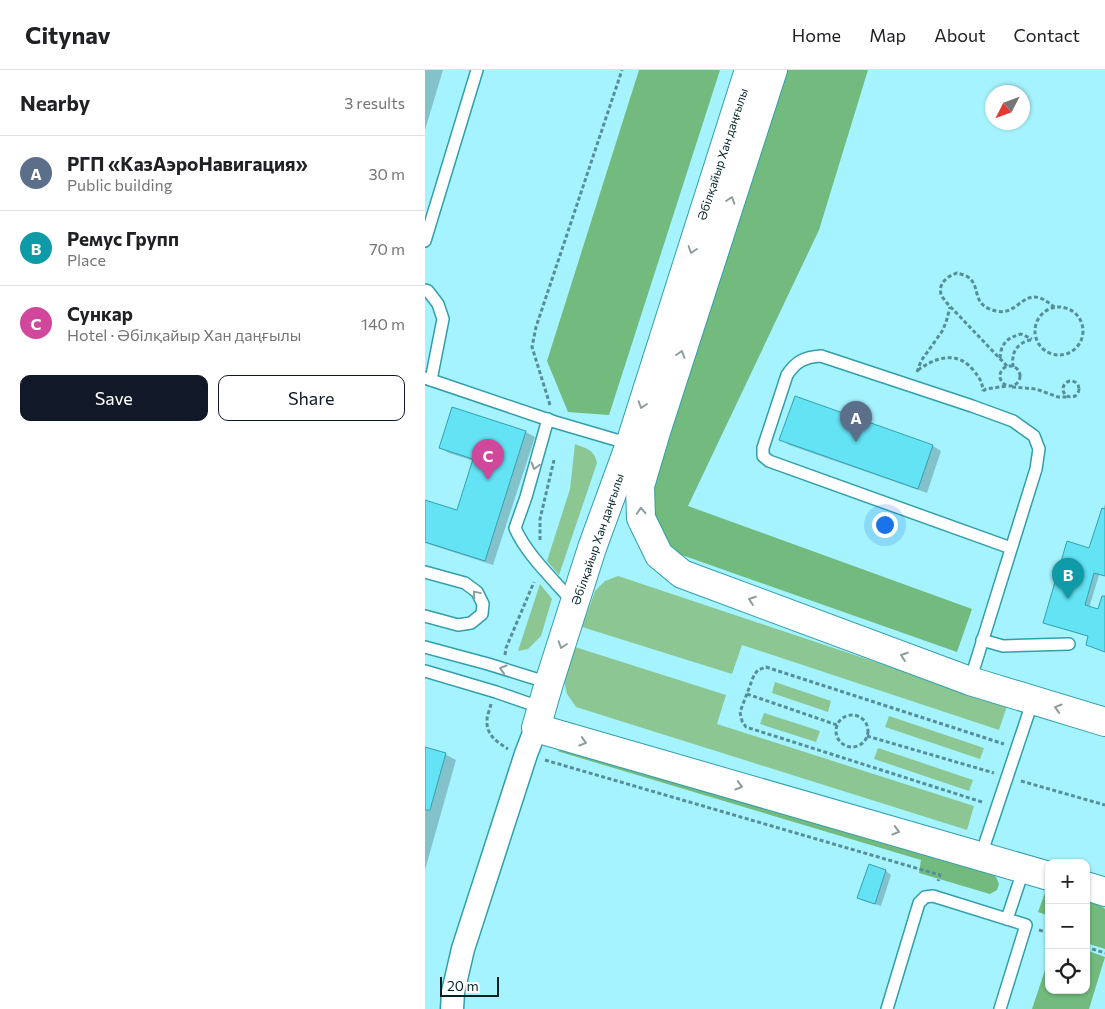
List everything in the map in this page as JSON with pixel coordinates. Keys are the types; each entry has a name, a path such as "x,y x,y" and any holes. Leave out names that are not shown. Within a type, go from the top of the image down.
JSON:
{"street":[{"name":"Әбілқайыр Хан даңғылы","path":"452,1009 453,992 463,949 543,706 592,548 630,444 749,70"},
{"name":"Әбілқайыр Хан даңғылы","path":"773,70 655,432 640,486 641,518 659,556 682,574 970,680"},
{"path":"970,680 1105,722"},
{"path":"543,706 1036,872"},
{"path":"1090,887 1105,892"}],"lane":[{"path":"425,241 477,70"},
{"path":"425,290 428,291 438,304 443,319 428,380 630,444"},
{"path":"970,680 1036,469 1039,449 1034,436 1013,421 821,356 808,357 793,365 787,375 763,448 763,456 769,461 1011,548"},
{"path":"551,420 515,528 526,548 575,604"},
{"path":"425,572 465,583 477,592 483,604 481,614 471,623 458,625 425,616"},
{"path":"982,640 1003,646 1069,644"},
{"path":"425,647 501,668 543,706"},
{"path":"425,672 543,706"},
{"path":"981,855 1033,700"},
{"path":"1007,919 1036,872"},
{"path":"887,1009 919,903 925,897 933,896 1026,925 1000,1009"}],"path":[{"path":"551,420 532,347 536,326 623,70"},
{"path":"917,371 929,362 941,358 956,358 971,367 981,381 983,391 985,389 1009,386 1017,383 1020,378 1019,371 1007,366 945,302 941,294 942,284 948,276 957,273 968,277 973,284 977,298 983,306 995,311 1004,312 1015,307 1028,297 1039,298 1049,302 1055,308"},
{"path":"912,386 921,361 943,330 950,306"},
{"path":"1000,359 1001,350 1005,343 1011,337 1021,334 1034,339 1041,348 1055,355 1071,352 1081,339 1083,331 1081,323 1071,310 1055,308 1048,310 1038,320 1034,339"},
{"path":"1013,367 1013,356 1017,348 1025,340 1034,339"},
{"path":"1007,366 1001,370 1000,377 1002,383 1009,386 1036,390 1058,398 1069,397 1075,395 1078,391 1077,384 1072,381 1067,382 1063,391 1069,397"},
{"path":"501,668 506,648 541,565 540,519 554,456"},
{"path":"997,807 746,727 740,712 755,675 758,670 766,666 1016,748"},
{"path":"495,692 487,720 490,733 496,742 509,749 940,875 933,896"},
{"path":"747,694 837,725"},
{"path":"849,715 859,716 868,729 867,736 862,744 858,746 847,746 842,744 836,735 837,725 844,717 849,715"},
{"path":"867,736 1105,805"},
{"path":"1090,948 1105,953"}],"green space":[{"path":"639,70 720,70 609,415 568,412 547,361"},
{"path":"786,70 868,70 819,230 688,506 972,609 957,652 679,554 663,543 651,521 651,503 658,471"},
{"path":"575,444 592,452 597,463 559,575 547,561 570,489"},
{"path":"618,576 1007,706 999,730 742,645 732,674 582,627 595,591 605,581"},
{"path":"540,584 552,599 541,636 528,649 518,651"},
{"path":"575,647 726,695 717,724 974,806 967,830 576,707 567,694 564,681"},
{"path":"775,682 831,701 828,712 772,693"},
{"path":"764,713 820,731 816,742 760,724"},
{"path":"889,716 984,748 980,759 885,727"},
{"path":"574,748 987,870 996,877 999,884 997,890 990,894 919,873 921,860 557,751"},
{"path":"878,748 973,780 969,791 874,759"},
{"path":"1045,893 1045,915 1038,912"},
{"path":"1090,901 1098,903 1105,909 1105,949 1090,944"},
{"path":"1090,951 1105,957 1089,1009 1032,1009 1045,970 1045,994 1090,994"}],"building":[{"path":"795,396 933,445 918,489 779,440"},
{"path":"452,407 526,431 485,561 425,542 425,500 457,510 473,459 439,448"},
{"path":"1102,508 1105,509 1105,576 1094,573 1085,605 1098,609 1102,596 1105,596 1105,652 1086,645 1088,636 1043,623 1067,541 1089,548"},
{"path":"425,747 446,753 430,810 425,810"},
{"path":"869,864 886,870 875,904 857,898"}],"place":[{"name":"РГП «КазАэроНавигация»","path":"856,442"},
{"name":"Сункар","path":"488,480"},
{"name":"Ремус Групп","path":"1068,599"}]}
